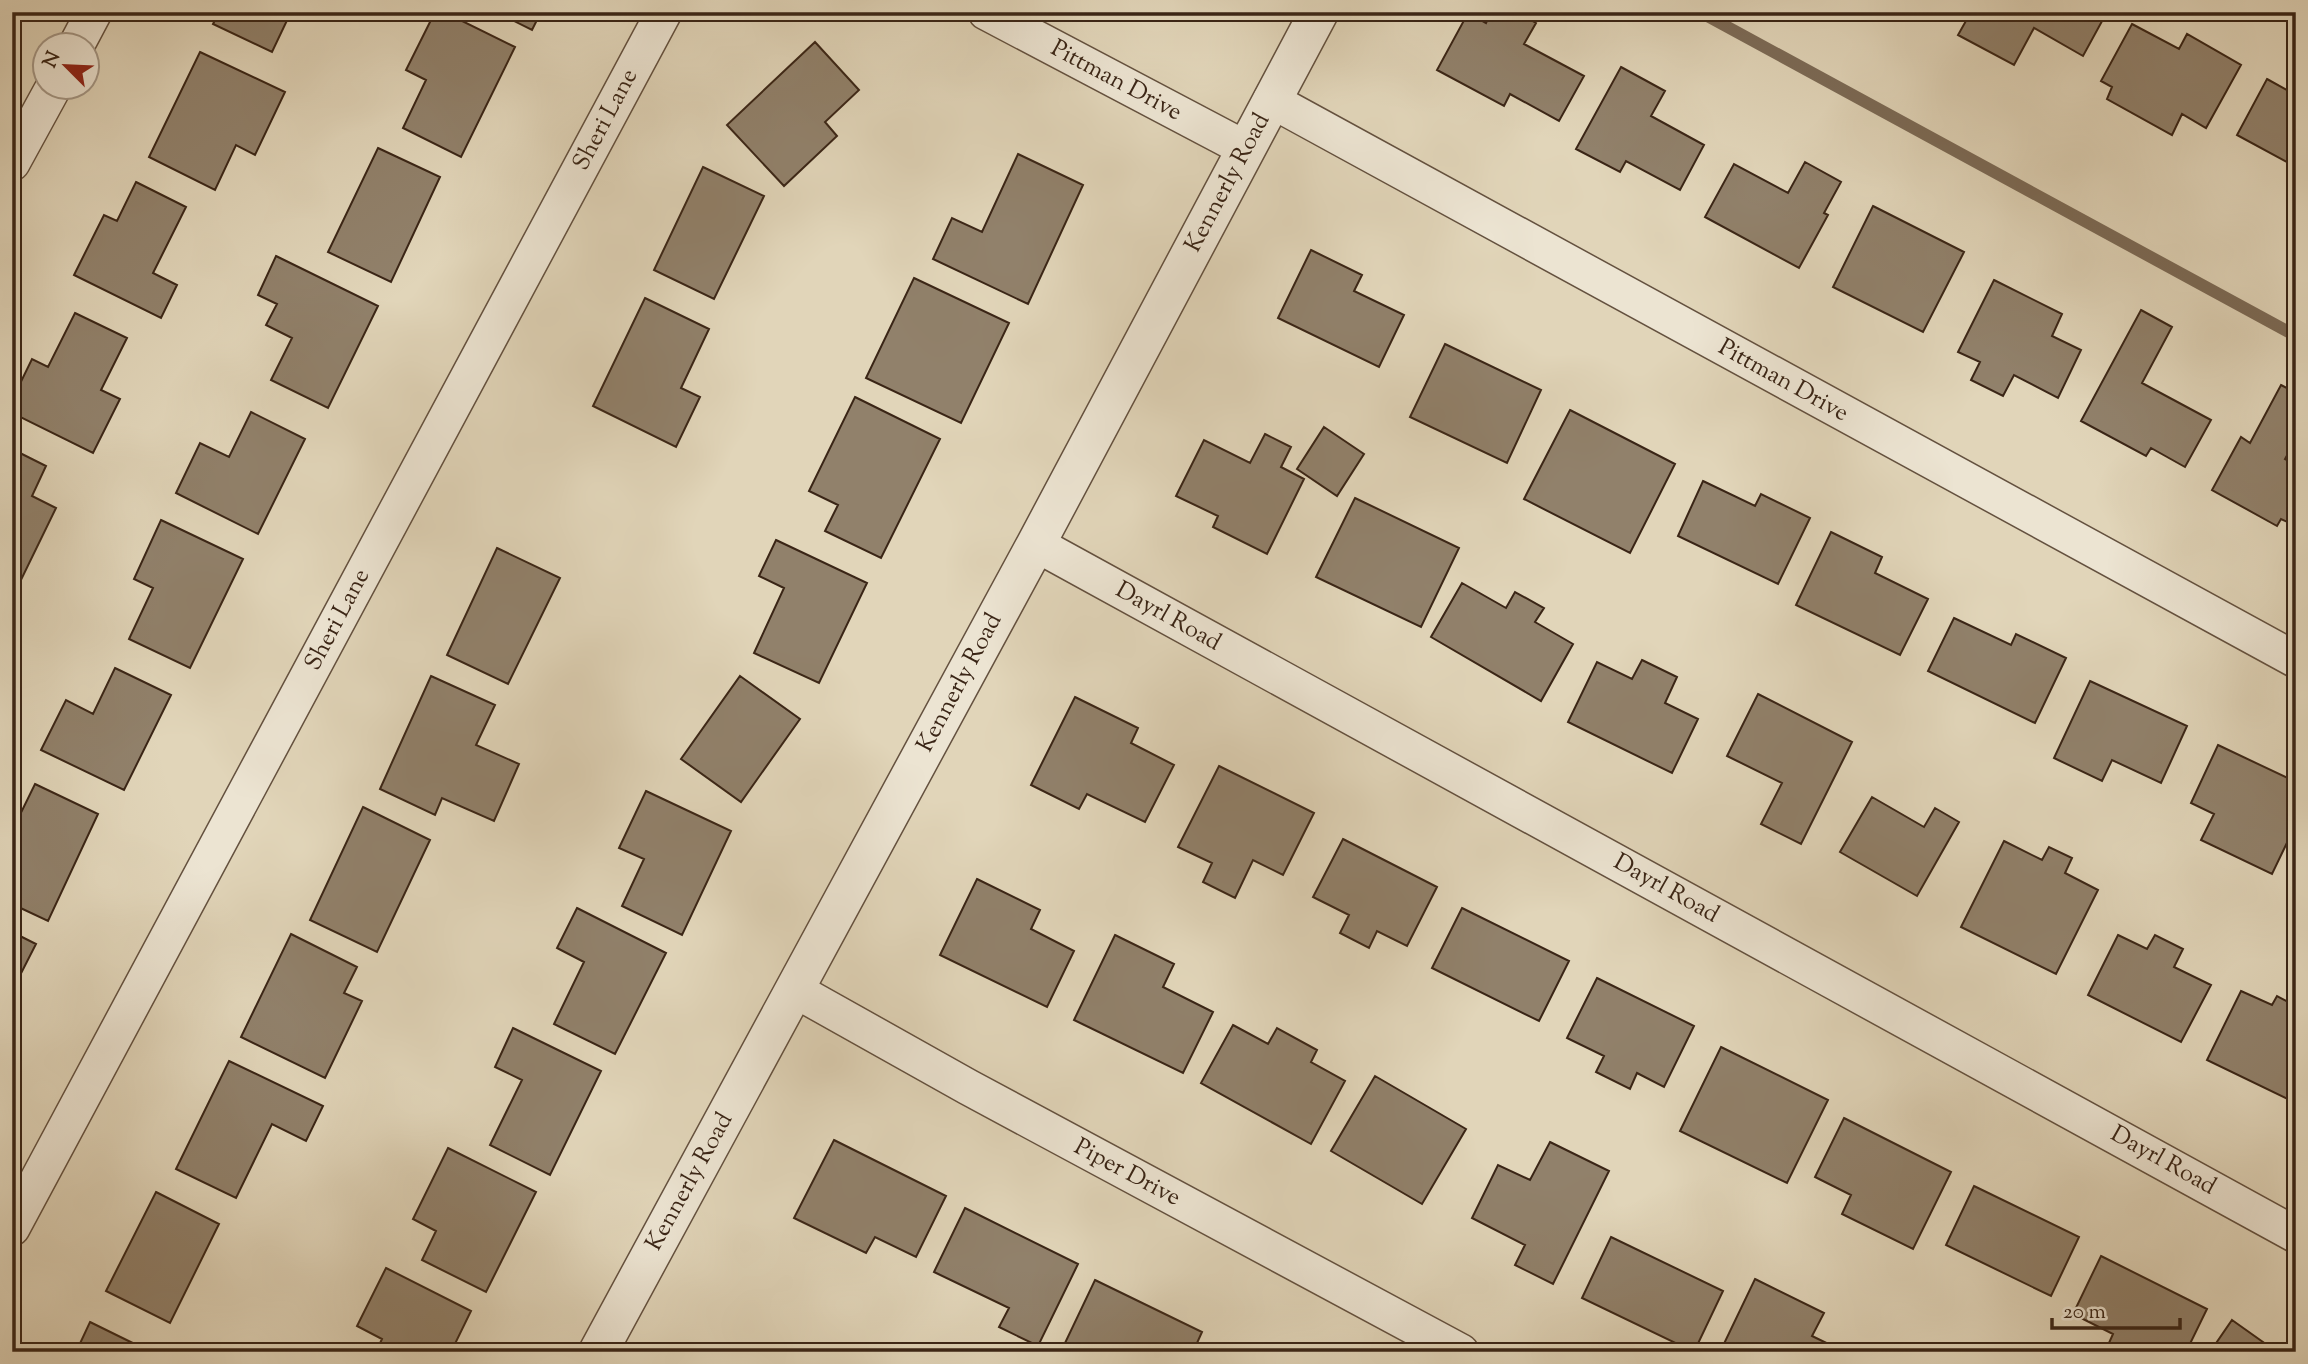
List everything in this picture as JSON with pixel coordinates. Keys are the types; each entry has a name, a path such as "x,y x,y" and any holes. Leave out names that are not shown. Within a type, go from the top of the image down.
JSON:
{"street":[{"path":"83,32 94,12"},
{"name":"Sheri Lane","path":"12,1228 664,12"},
{"name":"Pittman Drive","path":"986,12 1246,149"},
{"name":"Kennerly Road","path":"598,1352 1036,544 1319,12"},
{"name":"Pittman Drive","path":"1271,100 2296,660"},
{"path":"12,163 45,102"},
{"name":"Dayrl Road","path":"1036,544 2296,1235"},
{"name":"Piper Drive","path":"795,990 968,1087 1461,1352"}],"building":[{"path":"219,12 291,12 272,52 213,24"},
{"path":"435,12 444,12 515,47 461,157 403,128 426,80 406,70"},
{"path":"496,12 541,12 532,30"},
{"path":"1491,12 1517,12 1536,23 1524,44 1584,76 1559,121 1510,94 1504,106 1437,70 1468,13 1486,23"},
{"path":"1971,12 2107,12 2083,56 2034,28 2014,65 1958,35"},
{"path":"2132,24 2179,49 2187,34 2241,65 2206,128 2182,114 2172,135 2107,99 2112,87 2101,81"},
{"path":"815,42 859,90 825,122 837,136 784,186 727,125"},
{"path":"200,52 285,92 255,155 236,145 215,190 149,157"},
{"path":"1621,67 1665,91 1651,116 1704,145 1680,190 1626,161 1620,172 1576,149"},
{"path":"2267,79 2296,95 2296,167 2237,135"},
{"path":"378,148 440,177 391,282 328,252"},
{"path":"1018,154 1083,185 1028,304 933,259 952,218 982,232"},
{"path":"1805,162 1841,182 1824,213 1828,215 1799,268 1705,217 1734,164 1788,193"},
{"path":"703,167 764,196 714,299 654,270"},
{"path":"136,182 186,207 153,273 177,285 161,318 74,275 104,215 117,221"},
{"path":"1873,206 1964,252 1923,332 1833,287"},
{"path":"1311,250 1362,275 1354,291 1404,315 1379,367 1278,318"},
{"path":"276,256 378,306 328,408 271,380 292,338 266,325 277,304 258,295"},
{"path":"914,278 1009,323 961,423 866,378"},
{"path":"1994,280 2062,314 2052,336 2081,350 2058,398 2014,375 2003,396 1971,380 1980,362 1958,352"},
{"path":"645,298 709,329 681,388 700,397 676,447 593,406"},
{"path":"2141,310 2172,327 2142,383 2211,420 2185,467 2151,448 2146,456 2081,421"},
{"path":"75,313 127,338 101,390 120,399 93,453 12,413 12,400 32,359 48,367"},
{"path":"1445,344 1541,390 1507,463 1410,417"},
{"path":"2281,385 2296,393 2296,439 2285,459 2296,465 2296,526 2281,519 2277,526 2212,490 2241,437 2250,443"},
{"path":"855,397 940,439 881,558 825,531 838,505 809,491"},
{"path":"1570,410 1675,464 1630,553 1524,499"},
{"path":"251,412 305,439 258,534 176,493 200,443 229,457"},
{"path":"1324,427 1364,454 1337,496 1297,469"},
{"path":"1265,434 1291,447 1281,467 1304,479 1267,554 1213,527 1218,516 1176,496 1204,440 1250,463"},
{"path":"12,449 46,466 32,496 56,508 20,582 12,578"},
{"path":"1703,481 1755,506 1761,494 1810,518 1778,584 1678,536"},
{"path":"1355,498 1459,548 1421,627 1316,577"},
{"path":"161,520 243,559 190,668 129,639 153,588 134,579"},
{"path":"1831,532 1882,557 1875,573 1928,599 1900,655 1796,605"},
{"path":"776,540 867,583 819,683 754,653 784,588 759,576"},
{"path":"497,548 560,578 508,684 447,655"},
{"path":"1462,583 1506,608 1515,592 1544,608 1535,622 1573,644 1541,701 1431,637"},
{"path":"1954,618 2011,645 2016,634 2066,658 2035,723 1928,671"},
{"path":"1642,660 1677,677 1665,703 1698,719 1672,773 1568,722 1597,662 1632,679"},
{"path":"115,668 171,695 124,790 41,750 66,700 93,714"},
{"path":"431,676 495,705 476,745 519,764 494,821 442,798 435,815 380,789"},
{"path":"740,676 800,719 741,802 681,759"},
{"path":"2090,681 2187,726 2161,783 2112,760 2102,781 2054,758"},
{"path":"1758,694 1852,742 1801,844 1761,824 1782,783 1727,756"},
{"path":"1075,697 1138,728 1131,743 1174,765 1145,822 1087,794 1079,809 1031,785"},
{"path":"2218,745 2296,782 2296,824 2272,874 2201,840 2214,814 2191,803"},
{"path":"1219,766 1314,813 1283,875 1253,860 1235,898 1203,882 1212,863 1178,847"},
{"path":"35,784 98,814 48,921 12,904 12,831"},
{"path":"646,791 731,831 682,935 622,906 644,859 619,848"},
{"path":"1872,797 1924,827 1935,808 1959,822 1917,896 1840,852"},
{"path":"363,807 430,840 377,952 310,920"},
{"path":"1343,839 1437,887 1407,946 1377,931 1369,948 1340,933 1349,915 1313,897"},
{"path":"2004,841 2042,860 2049,847 2072,858 2065,873 2098,890 2056,974 1961,927"},
{"path":"977,879 1040,910 1031,929 1074,951 1047,1007 940,955"},
{"path":"577,908 666,953 615,1054 554,1024 584,962 557,948"},
{"path":"1462,908 1569,961 1539,1021 1432,968"},
{"path":"12,932 36,944 12,991"},
{"path":"291,934 357,967 344,993 362,1001 325,1078 241,1037"},
{"path":"1115,935 1174,964 1163,987 1213,1012 1183,1073 1074,1020"},
{"path":"2118,935 2147,949 2155,935 2183,949 2174,967 2211,985 2181,1042 2088,995"},
{"path":"1597,978 1694,1026 1664,1087 1637,1073 1630,1089 1596,1072 1604,1056 1567,1038"},
{"path":"2241,991 2272,1005 2277,996 2296,1006 2296,1103 2207,1060"},
{"path":"1233,1025 1268,1044 1277,1028 1317,1050 1311,1062 1345,1081 1311,1144 1201,1083"},
{"path":"513,1028 601,1071 550,1175 490,1145 522,1080 495,1067"},
{"path":"1721,1047 1828,1100 1787,1183 1680,1131"},
{"path":"229,1061 323,1106 306,1141 272,1124 236,1198 176,1169"},
{"path":"1375,1076 1466,1129 1422,1204 1331,1151"},
{"path":"1844,1118 1951,1172 1913,1249 1842,1214 1851,1195 1815,1177"},
{"path":"834,1140 946,1196 916,1257 875,1237 866,1253 794,1218"},
{"path":"1550,1142 1609,1171 1553,1284 1515,1265 1525,1245 1472,1218 1498,1165 1530,1180"},
{"path":"448,1148 536,1192 486,1292 422,1260 436,1231 413,1219"},
{"path":"1974,1186 2079,1237 2051,1296 1946,1245"},
{"path":"156,1192 219,1224 170,1323 106,1291"},
{"path":"965,1208 1078,1264 1038,1346 999,1327 1009,1308 934,1272"},
{"path":"1611,1237 1723,1291 1694,1352 1582,1298"},
{"path":"2101,1256 2207,1309 2186,1352 2105,1352 2113,1334 2073,1314"},
{"path":"386,1268 471,1311 451,1352 376,1352 382,1339 357,1326"},
{"path":"1755,1279 1824,1313 1812,1336 1845,1352 1720,1352"},
{"path":"1095,1280 1202,1332 1193,1352 1082,1352 1065,1343"},
{"path":"2232,1320 2277,1352 2210,1352"},
{"path":"90,1322 151,1352 76,1352"},
{"path":"1224,1345 1238,1352 1221,1352"}],"waterway":[{"path":"1700,12 2296,336"}]}
